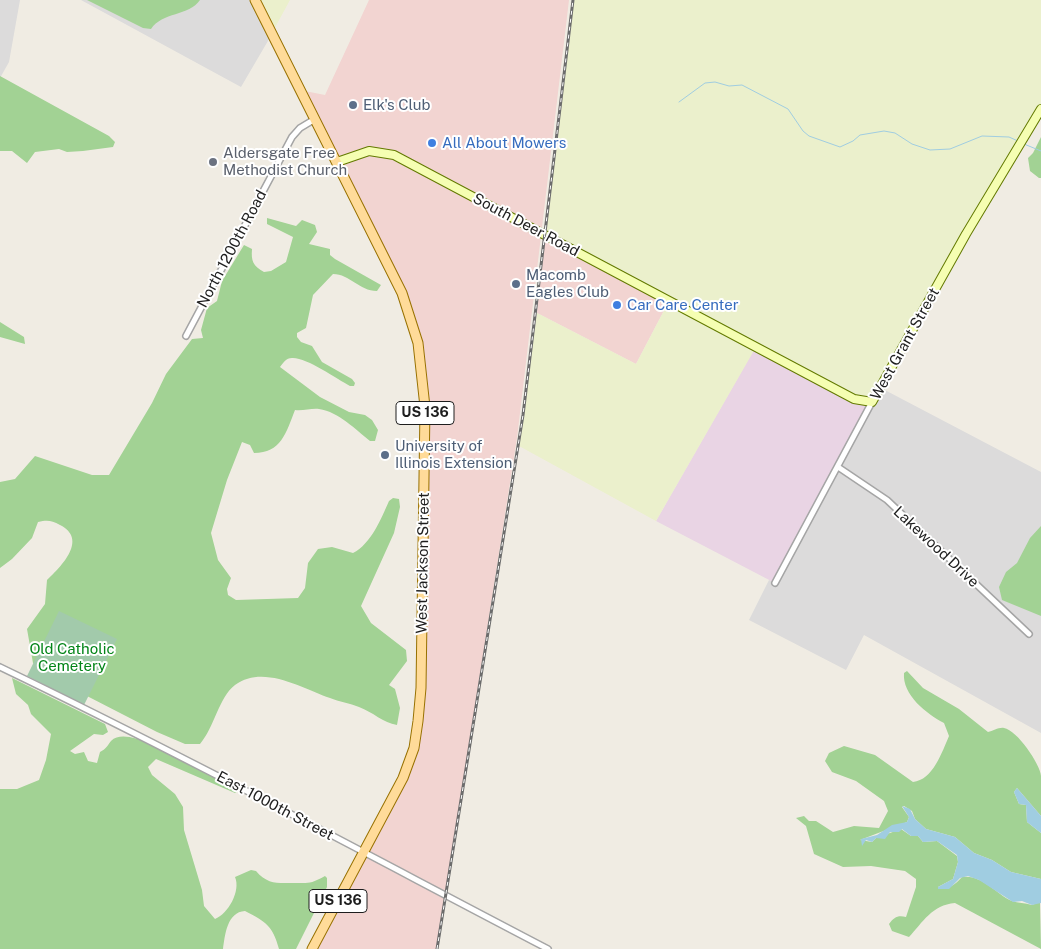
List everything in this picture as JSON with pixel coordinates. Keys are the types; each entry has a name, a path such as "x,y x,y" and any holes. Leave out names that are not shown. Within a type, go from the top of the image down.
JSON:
{"main road":[{"name":"West Jackson Street","path":"255,0 316,119 405,301 421,360 425,407 421,688 418,721 414,748 405,773 364,853"},
{"name":"West Grant Street","path":"872,402 966,234 1041,109"},
{"name":"South Deer Road","path":"337,162 369,151 394,155 854,398 872,402"},
{"name":"US 136","path":"312,949 364,853"}],"street":[{"name":"North 1200th Road","path":"186,336 292,137 300,128 316,119"},
{"name":"West Grant Street","path":"775,582 872,402"},
{"name":"Lakewood Drive","path":"838,467 887,500 1028,634"},
{"name":"East 1000th Street","path":"0,667 90,713 146,738 548,949"}],"shaded area":[{"path":"0,0 20,0 9,62 0,78"},
{"path":"81,0 255,0 272,34 241,87"},
{"path":"369,0 569,0 517,438 437,949 312,949 396,794 416,737 426,442 413,326 300,90 325,95"},
{"path":"545,236 669,301 636,364 537,313"},
{"path":"756,346 872,402 775,583 656,521"},
{"path":"881,388 1041,472 1041,733 864,635 846,670 749,620 769,580 774,582"}],"green space":[{"path":"87,0 200,0 189,9 162,20 151,29 143,28"},
{"path":"255,0 290,0 272,33"},
{"path":"573,0 1041,0 1041,109 872,402 863,401 756,347 656,521 519,446 537,313 636,364 669,301 545,236"},
{"path":"0,76 109,136 115,142 113,147 83,151 67,152 59,149 35,152 27,163 12,151 0,151"},
{"path":"1041,137 1041,178 1039,178 1030,171 1028,158 1033,153"},
{"path":"267,218 296,226 302,220 315,225 317,232 309,244 330,249 330,255 335,259 381,285 377,291 371,290 345,277 333,274 313,295 306,328 297,333 297,337 301,342 312,346 322,362 352,379 355,383 354,386 350,386 313,365 298,359 288,359 280,367 320,397 349,412 365,415 372,420 378,430 375,441 370,441 347,422 326,411 316,409 295,410 285,434 271,450 254,453 250,445 242,442 227,480 211,533 218,560 231,578 227,589 228,595 236,600 298,598 305,588 308,563 318,549 332,547 353,553 365,544 370,537 389,501 393,498 399,499 400,507 394,533 361,606 371,623 406,650 407,661 389,685 395,689 400,708 397,725 387,722 352,704 282,680 270,677 246,679 229,690 200,744 185,744 157,732 52,678 33,663 27,629 45,604 47,580 70,552 72,538 68,531 57,523 49,521 38,522 32,538 12,559 0,568 0,482 15,479 35,456 92,475 109,475 152,403 166,374 192,339 203,338 201,330 207,308 217,301 222,281 244,245 252,249 254,263 257,268 264,272 271,271 286,262 293,237 267,224"},
{"path":"0,322 24,337 25,344 0,337"},
{"path":"1041,526 1041,616 1002,600 999,587 1006,572 1017,563 1030,538"},
{"name":"Old Catholic Cemetery","path":"59,611 117,639 84,705 27,676"},
{"path":"907,671 923,688 959,709 988,732 1002,728 1009,730 1021,741 1032,756 1041,776 1041,816 1017,788 1014,792 1019,804 1026,805 1027,822 1041,833 1041,879 1011,872 992,860 974,853 955,837 926,829 915,819 912,811 904,806 902,807 909,817 907,822 860,840 872,842 876,838 901,829 911,836 918,836 923,842 937,841 957,856 958,862 953,879 938,887 938,889 952,886 962,877 969,877 982,881 1012,901 1032,905 1040,902 1041,949 955,903 947,904 934,911 909,937 892,931 889,924 896,917 906,917 916,887 916,879 905,871 871,866 843,867 814,854 806,826 796,818 804,816 809,821 816,821 833,832 854,826 879,828 888,811 884,801 856,781 832,772 825,761 829,753 844,746 875,755 913,782 920,780 931,771 940,757 949,736 944,723 923,709 911,696 904,681 904,673"},
{"path":"12,678 105,724 108,732 103,735 94,734 70,751 75,754 84,752 88,761 97,763 100,752 111,741 119,737 129,737 147,742 238,787 240,790 235,793 156,759 148,767 152,775 175,794 183,807 184,830 202,890 204,906 215,919 229,907 235,895 235,877 251,870 256,871 260,876 269,881 278,883 307,883 325,876 327,878 327,887 296,949 279,949 274,935 268,926 245,911 234,915 228,925 223,949 0,949 0,789 17,789 39,780 46,760 51,734 31,714 28,705 16,694"}],"water":[{"path":"1017,788 1041,816 1041,833 1027,822 1026,805 1019,804 1014,792"},
{"path":"902,806 910,809 915,819 926,829 955,837 974,853 992,860 1011,872 1041,879 1041,903 1032,905 1022,901 1013,902 979,880 968,876 960,878 949,889 938,889 938,887 953,879 958,862 957,855 937,841 923,842 918,836 911,836 902,829 899,832 890,832 885,839 876,838 872,842 866,840 862,846 861,839 877,835 892,825 907,822 909,817"}],"waterway":[{"path":"679,102 705,83 715,82 729,86 742,85 788,109 803,131 809,136 840,147 853,141 860,135 884,131 895,133 912,144 930,150 950,149 982,136 1009,137 1018,141"},
{"path":"1024,144 1041,151"}],"railway":[{"path":"437,949 523,415 573,0"}],"place":[{"name":"Elk's Club","path":"353,105"},
{"name":"All About Mowers","path":"432,143"},
{"name":"Aldersgate Free Methodist Church","path":"213,162"},
{"name":"Macomb Eagles Club","path":"516,284"},
{"name":"Car Care Center","path":"617,305"},
{"name":"University of Illinois Extension","path":"385,455"}]}
